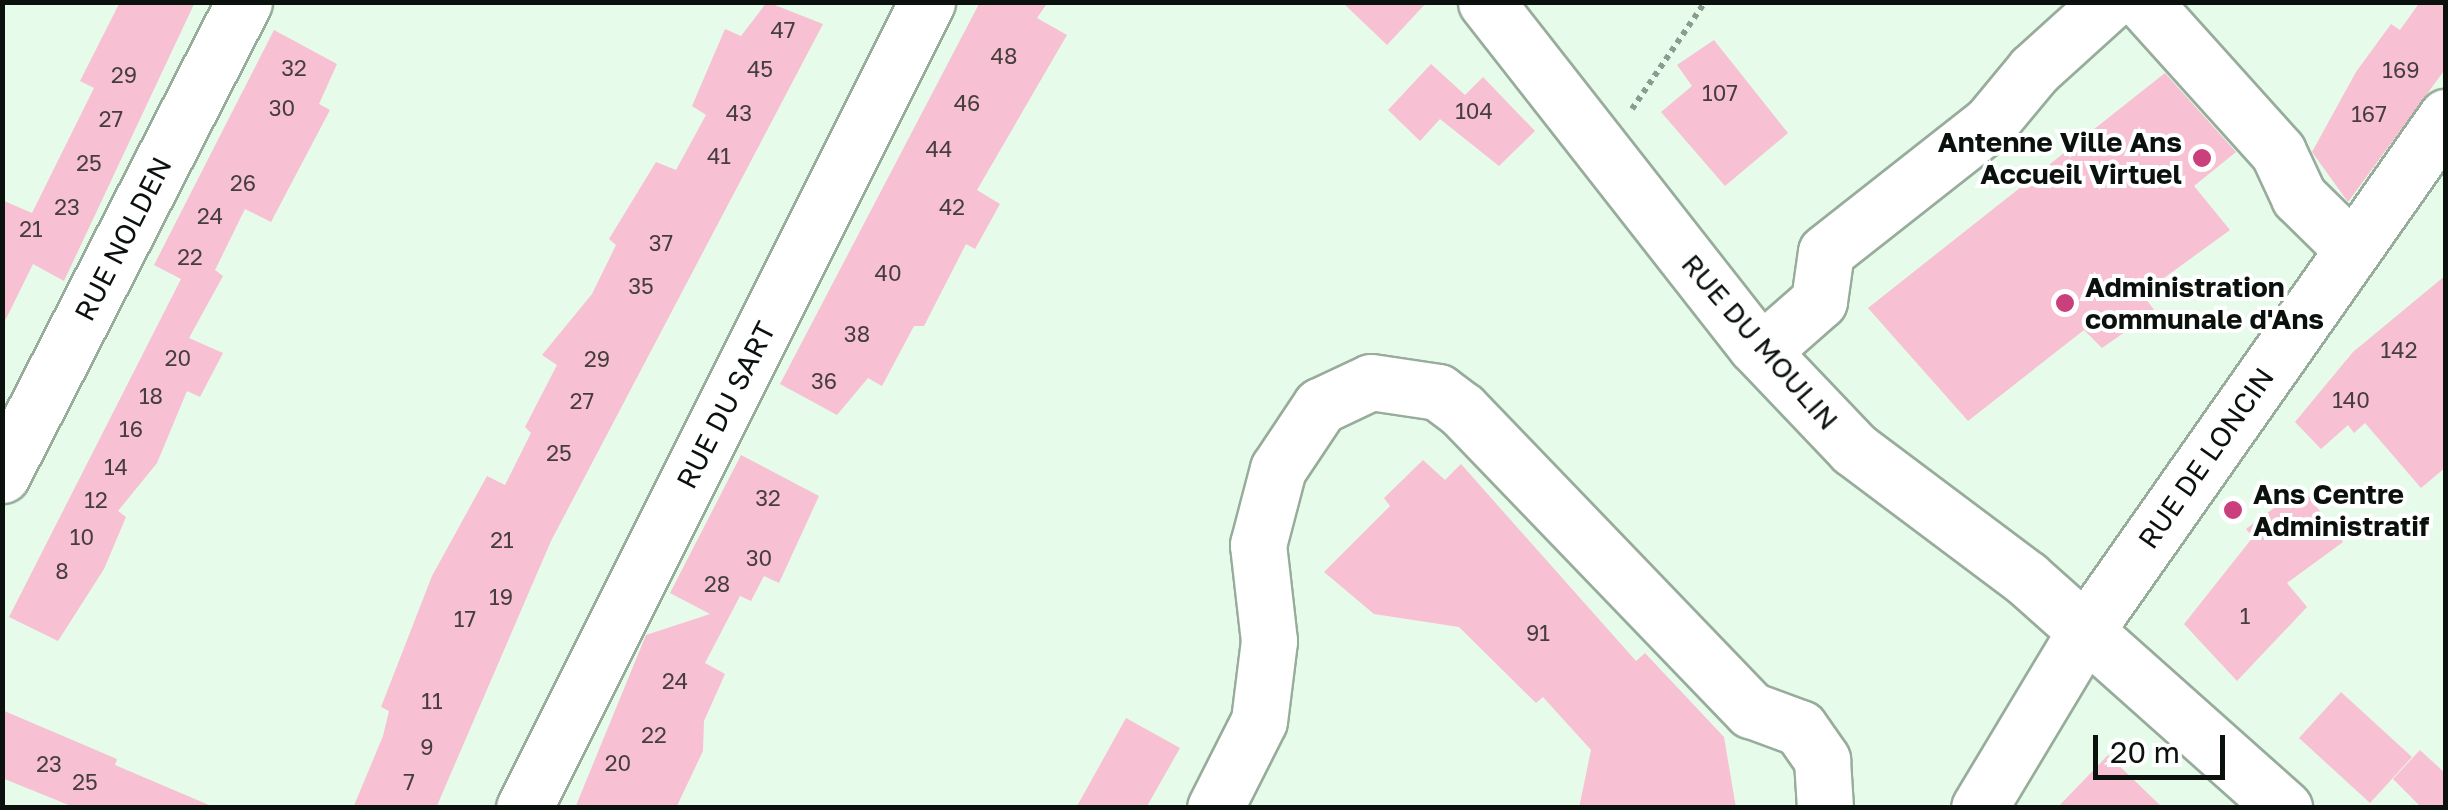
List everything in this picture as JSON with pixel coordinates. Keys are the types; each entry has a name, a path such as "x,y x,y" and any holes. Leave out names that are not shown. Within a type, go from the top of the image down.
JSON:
{"street":[{"name":"RUE NOLDEN","path":"2,475 244,2"},
{"name":"RUE DU SART","path":"524,808 927,2"},
{"name":"RUE DU MOULIN","path":"1486,2 1762,351 1854,449 2086,630 2284,808"},
{"path":"1762,351 1818,301 1826,252 1990,123 2034,70 2109,2"},
{"path":"2143,2 2278,152 2299,197 2352,250"},
{"name":"RUE DE LONCIN","path":"1979,808 2086,630 2446,117"},
{"path":"1215,808 1259,720 1269,640 1258,545 1278,468 1320,406 1371,382 1438,392 1462,410 1751,710 1800,728 1822,760 1825,808"}],"path":[{"path":"1600,149 1706,2"}],"building":[{"path":"120,2 195,2 64,281 33,264 2,327 2,200 32,213 94,88 80,81"},
{"path":"767,2 823,24 551,541 436,808 353,808 383,736 389,711 381,707 432,576 487,476 505,485 531,433 525,427 557,365 542,355 592,294 616,245 609,239 656,162 676,170 706,115 692,106 725,29 741,36"},
{"path":"980,2 1048,2 1037,18 1067,35 977,190 1000,204 975,249 966,244 924,326 914,326 882,386 868,378 837,415 780,384"},
{"path":"1342,2 1427,2 1387,45"},
{"path":"2420,2 2446,2 2446,68 2348,202 2312,152 2356,72 2391,24 2400,30"},
{"path":"274,30 337,64 319,104 330,110 271,222 245,209 215,270 223,276 189,338 223,353 200,397 187,391 157,463 118,511 126,517 104,569 58,641 9,617 181,279 154,265"},
{"path":"1714,40 1788,133 1725,186 1661,112 1692,86 1677,65"},
{"path":"1431,64 1465,95 1483,77 1535,131 1499,166 1440,119 1420,141 1388,110"},
{"path":"2165,73 2236,152 2194,186 2230,230 2142,294 2155,311 2102,348 2084,330 1968,421 1868,308"},
{"path":"2446,275 2446,467 2421,488 2365,423 2354,433 2348,425 2321,449 2295,422 2353,352"},
{"path":"741,455 819,496 779,583 764,576 751,601 740,596 705,663 725,674 704,721 703,751 676,808 575,808 646,635 710,614 670,593"},
{"path":"1423,460 1445,480 1461,464 1636,661 1645,653 1724,737 1736,808 1579,808 1591,750 1543,697 1536,703 1459,627 1374,614 1324,572 1390,506 1384,498"},
{"path":"2302,487 2343,542 2287,583 2307,607 2237,681 2184,624 2253,537 2246,529"},
{"path":"2341,692 2412,757 2370,803 2299,738"},
{"path":"2,710 117,759 115,765 216,808 76,808 2,778"},
{"path":"1126,718 1180,748 1146,808 1076,808"},
{"path":"2420,750 2446,774 2446,808 2422,808 2393,779"},
{"path":"2108,755 2163,808 2057,808"}],"place":[{"name":"Antenne Ville Ans Accueil Virtuel","path":"2202,158"},
{"name":"Administration communale d'Ans","path":"2065,303"},
{"name":"Ans Centre Administratif","path":"2233,510"}]}
